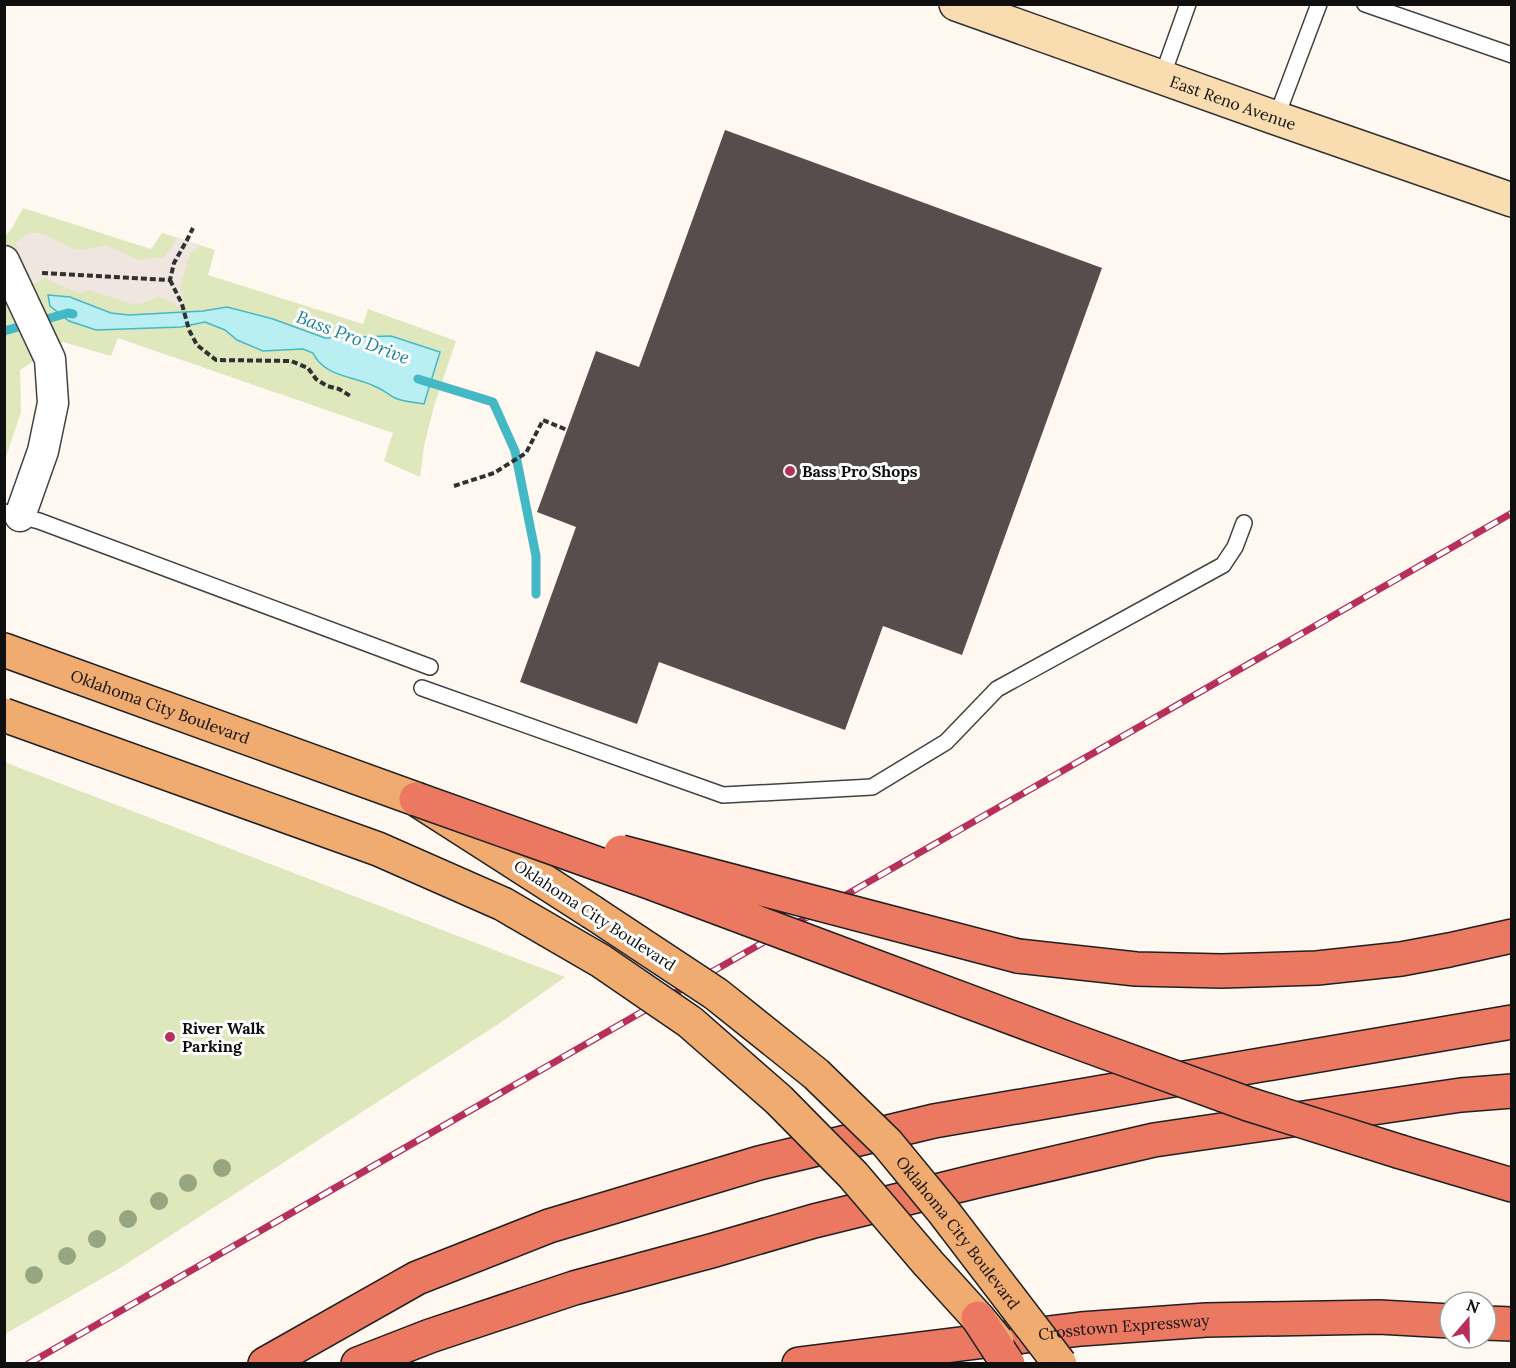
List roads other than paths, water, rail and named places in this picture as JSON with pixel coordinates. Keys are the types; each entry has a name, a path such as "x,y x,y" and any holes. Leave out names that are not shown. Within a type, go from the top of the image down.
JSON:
{"highway":[{"path":"416,799 1018,956 1136,969 1222,971 1317,968 1401,959 1512,936"},
{"path":"416,799 649,882 1069,1040 1248,1104 1512,1185"},
{"path":"265,1364 417,1278 549,1226 759,1163 934,1121 1512,1022"},
{"path":"358,1364 430,1336 574,1288 814,1221 992,1178 1154,1140 1461,1095 1512,1091"},
{"name":"Crosstown Expressway","path":"799,1364 1081,1329 1206,1320 1379,1317 1438,1320"},
{"path":"978,1318 1008,1364"}],"main road":[{"name":"East Reno Avenue","path":"956,4 1512,200"},
{"name":"Oklahoma City Boulevard","path":"4,650 416,799 716,994 816,1074 888,1143 1060,1364"},
{"path":"4,715 378,849 503,904 601,961 690,1022 779,1100 853,1175 978,1318 1014,1364"}],"street":[{"path":"4,261 28,282 40,336 50,358 53,403 43,451 12,514"}],"lane":[{"path":"1162,77 1188,4"},
{"path":"1276,118 1319,4"},
{"path":"1365,4 1512,56"},
{"path":"12,514 50,525 430,667"},
{"path":"423,688 723,795 872,787 946,742 997,689 1223,565 1235,547 1244,523"}],"water":[{"path":"48,295 70,297 111,313 129,315 203,311 227,307 273,319 325,338 391,336 440,352 424,404 395,398 377,387 340,375 324,367 313,353 303,349 263,351 205,322 181,327 96,330 69,321 50,306"}],"waterway":[{"name":"Bass Pro Drive","path":"4,331 68,313 73,314"},
{"name":"Bass Pro Drive","path":"418,379 493,402 515,451 536,556 536,594"}],"railway":[{"path":"28,1364 1512,513"}],"place":[{"name":"Bass Pro Shops","path":"790,471"},
{"name":"River Walk Parking","path":"170,1037"}]}
